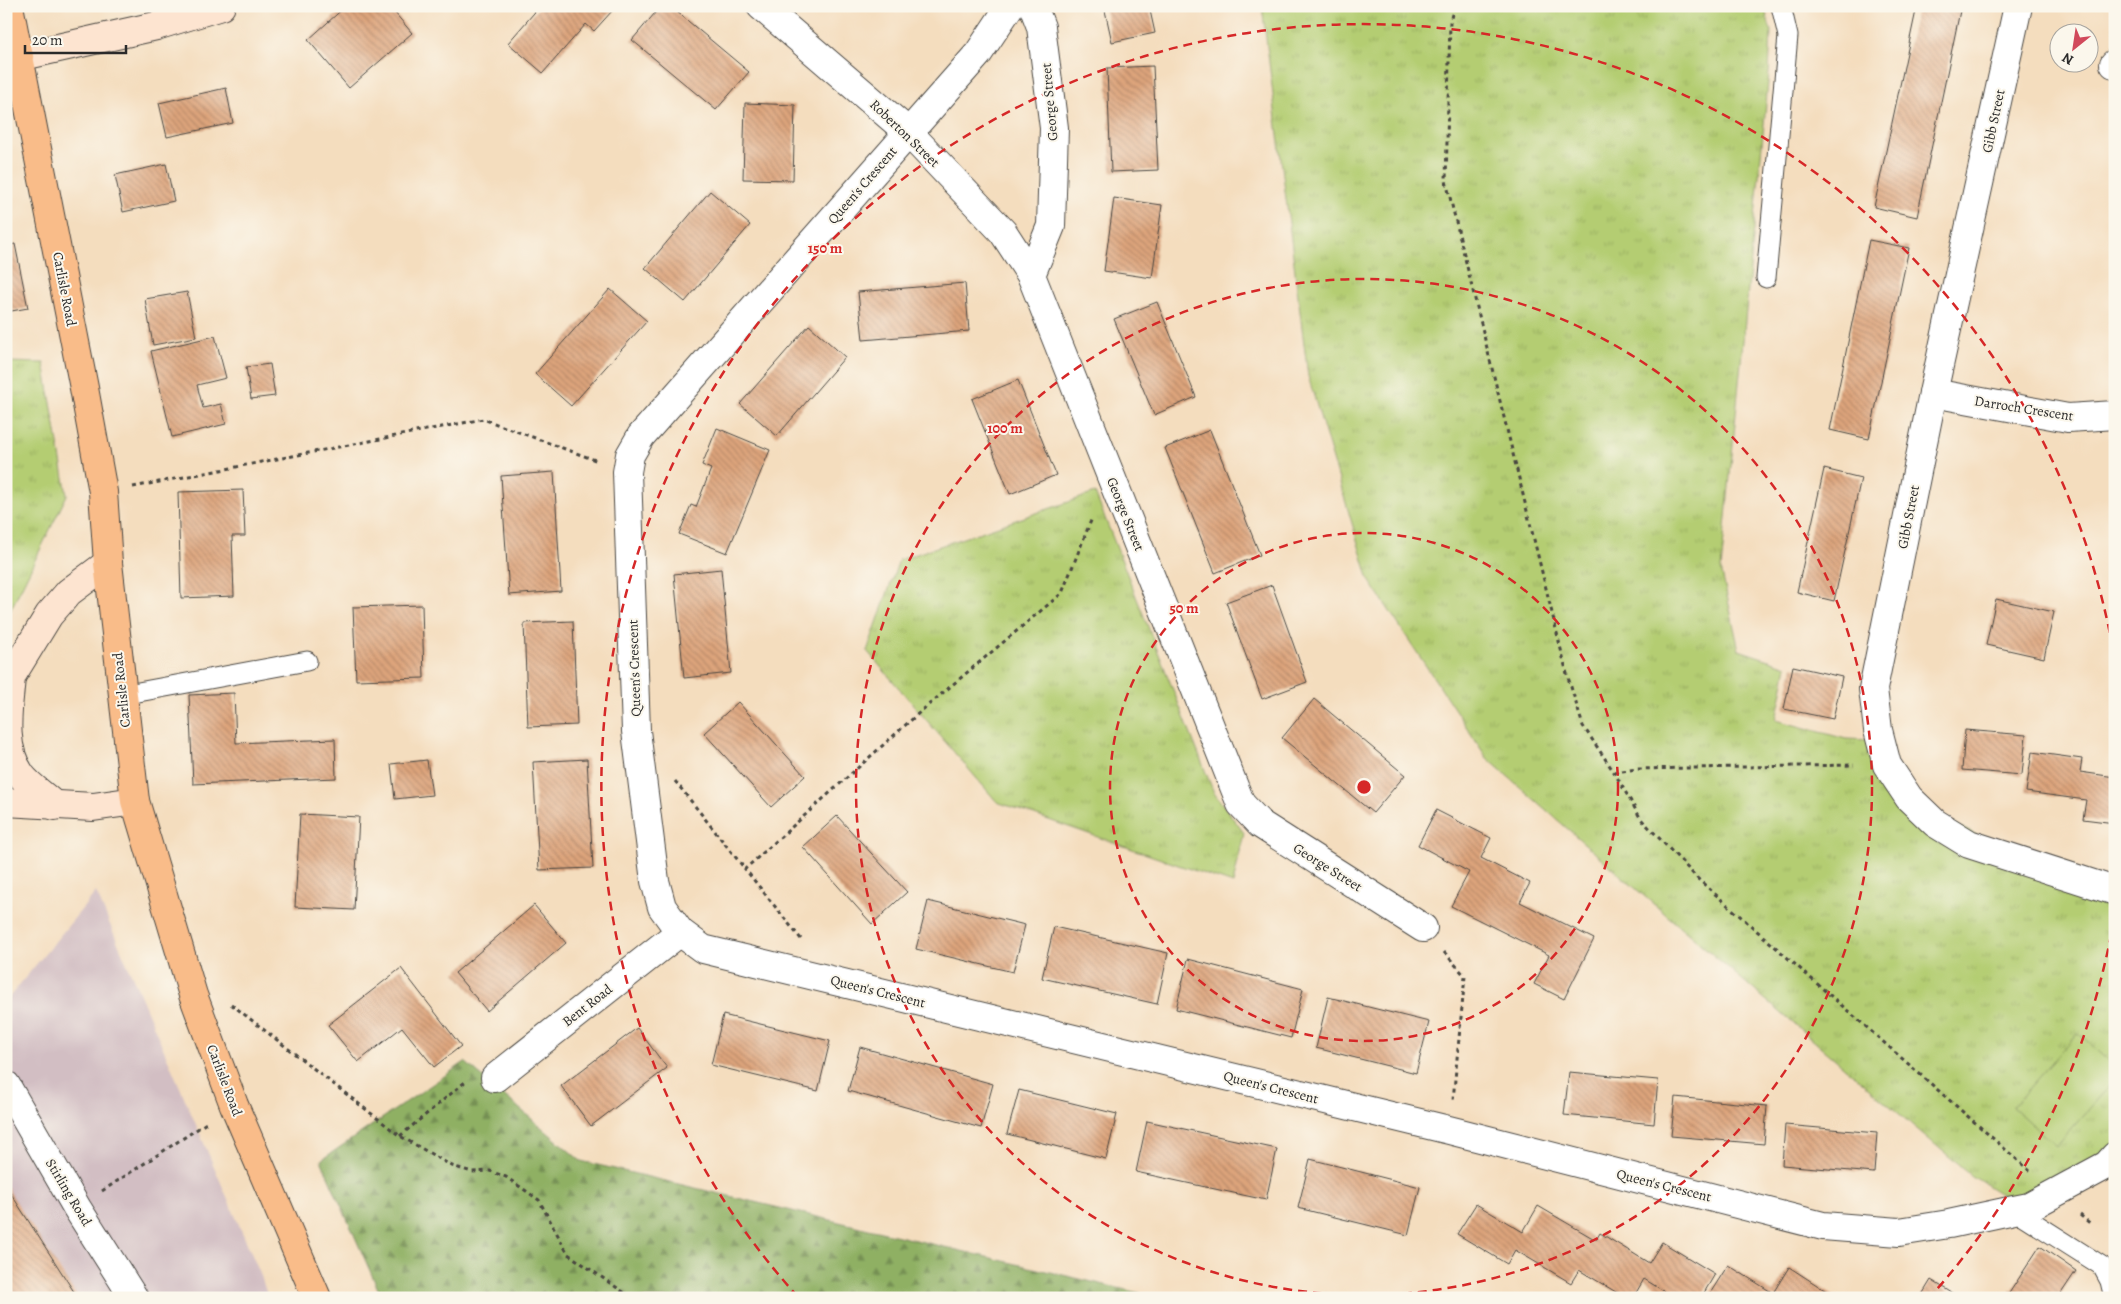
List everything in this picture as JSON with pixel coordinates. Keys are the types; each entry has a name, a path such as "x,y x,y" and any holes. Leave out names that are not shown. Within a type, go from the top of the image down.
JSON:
{"main road":[{"name":"Carlisle Road","path":"9,6 12,61 84,388 103,492 108,563 134,801 193,995 234,1105 317,1298"}],"street":[{"path":"12,61 156,26 221,6"},
{"name":"Roberton Street","path":"761,6 908,132 1002,232 1031,275"},
{"name":"Queen's Crescent","path":"1010,6 978,54 641,436 630,455 627,472 636,732 656,881 662,907 680,932 703,949 1450,1130 1823,1226 1899,1232 1949,1224 2029,1207 2107,1165 2115,1156"},
{"name":"George Street","path":"1033,6 1041,27 1054,128 1051,226 1031,275 1241,804 1260,824 1423,928"},
{"name":"Gibb Street","path":"2018,6 1934,393 1873,690 1878,730 1887,765 1909,798 1935,823 1969,844 2115,891"},
{"name":"Darroch Crescent","path":"1934,393 2068,418 2115,415"},
{"path":"55,806 21,775 9,748 7,728 8,681 49,615 70,592 108,563"},
{"path":"6,802 93,807 134,801"},
{"name":"Bent Road","path":"495,1078 680,932"},
{"name":"Stirling Road","path":"6,1086 77,1208 134,1298"}],"lane":[{"path":"1766,278 1788,36 1781,6"},
{"path":"122,695 307,661"},
{"path":"2014,1210 2102,1266 2110,1281 2114,1298"}],"path":[{"path":"1454,6 1450,22 1446,181 1567,674 1583,726 1614,772 1641,819 1698,879 2093,1226"},
{"path":"103,492 482,419 627,472"},
{"path":"745,869 920,712 1062,594 1094,514 1125,510"},
{"path":"1614,772 1637,768 1887,765"},
{"path":"672,777 804,943"},
{"path":"1423,928 1465,976 1450,1130"},
{"path":"193,995 217,993 400,1136 452,1166 472,1172 490,1171 506,1177 539,1200 568,1254 632,1298"},
{"path":"400,1136 485,1065 495,1078"},
{"path":"77,1208 234,1105"}],"shaded area":[{"path":"96,892 261,1276 268,1298 6,1298 6,1001"}],"green space":[{"path":"1262,6 1764,6 1771,31 1769,72 1721,569 1739,650 1787,666 1776,720 1846,739 1870,740 1904,801 2115,900 2115,1145 2015,1203 1972,1176 1643,895 1487,758 1369,580 1308,376"},
{"path":"6,362 44,363 67,495 6,619"},
{"path":"1095,493 1214,793 1244,833 1233,884 997,802 867,651 899,560"},
{"path":"2078,1033 2115,1066 2115,1080 2056,1146 2012,1107"},
{"path":"465,1062 581,1161 1160,1298 382,1298 321,1160"}],"building":[{"path":"346,6 389,6 412,33 349,88 308,40"},
{"path":"540,6 609,6 613,10 594,31 586,24 543,73 508,43"},
{"path":"661,6 670,6 749,72 716,110 632,40"},
{"path":"1104,6 1149,6 1155,33 1112,42"},
{"path":"1917,6 1961,6 1917,217 1874,207"},
{"path":"1153,66 1158,170 1111,172 1107,68"},
{"path":"226,88 233,123 167,137 159,103"},
{"path":"745,103 795,105 793,180 743,179"},
{"path":"166,164 174,201 123,212 115,175"},
{"path":"710,191 750,225 685,302 645,268"},
{"path":"1114,198 1162,205 1152,278 1104,271"},
{"path":"1869,240 1909,248 1869,439 1830,430"},
{"path":"15,244 28,308 6,312 6,246"},
{"path":"965,283 969,331 863,340 858,292"},
{"path":"610,289 647,321 571,406 535,374"},
{"path":"187,292 196,337 153,345 145,299"},
{"path":"1157,302 1196,397 1154,415 1114,319"},
{"path":"809,325 845,357 777,436 740,404"},
{"path":"215,336 226,378 197,385 203,408 221,404 226,424 172,437 151,351"},
{"path":"270,364 275,396 251,399 246,367"},
{"path":"1018,380 1056,475 1010,494 972,399"},
{"path":"717,428 770,450 727,553 679,534 691,505 696,507 711,469 702,465"},
{"path":"1210,430 1260,555 1215,573 1165,448"},
{"path":"1824,469 1861,478 1834,601 1797,592"},
{"path":"554,472 561,591 509,595 501,476"},
{"path":"243,490 245,536 232,536 234,596 181,598 178,492"},
{"path":"721,569 731,673 684,678 674,574"},
{"path":"1272,585 1307,682 1262,699 1226,602"},
{"path":"1996,599 2054,612 2044,658 1986,645"},
{"path":"422,605 424,678 356,680 353,607"},
{"path":"573,621 577,725 528,727 524,623"},
{"path":"1793,666 1842,677 1833,719 1784,709"},
{"path":"234,693 236,743 335,739 336,778 193,784 189,695"},
{"path":"1314,699 1405,775 1373,813 1282,738"},
{"path":"738,702 805,776 771,807 704,733"},
{"path":"1965,730 2026,735 2022,775 1962,770"},
{"path":"2032,752 2082,759 2080,772 2115,777 2115,823 2083,819 2086,800 2026,792"},
{"path":"587,759 593,868 539,870 533,762"},
{"path":"427,760 432,795 395,799 391,764"},
{"path":"1436,810 1491,838 1481,858 1530,883 1520,902 1594,939 1564,999 1534,984 1549,955 1451,906 1469,872 1418,845"},
{"path":"300,814 359,817 354,910 295,907"},
{"path":"837,816 907,892 872,924 803,847"},
{"path":"928,901 1025,925 1013,972 916,949"},
{"path":"534,905 566,943 487,1011 455,973"},
{"path":"1054,927 1168,953 1157,1004 1042,978"},
{"path":"1188,959 1303,989 1291,1038 1176,1009"},
{"path":"401,968 461,1046 434,1067 402,1027 358,1062 328,1025"},
{"path":"1328,997 1429,1022 1416,1073 1316,1048"},
{"path":"723,1015 830,1041 818,1091 711,1065"},
{"path":"637,1028 667,1068 591,1126 561,1086"},
{"path":"860,1047 993,1084 981,1128 848,1091"},
{"path":"1569,1072 1658,1080 1654,1124 1564,1115"},
{"path":"1019,1090 1117,1114 1106,1159 1007,1134"},
{"path":"1675,1097 1767,1106 1764,1144 1671,1136"},
{"path":"1147,1121 1277,1149 1266,1200 1136,1172"},
{"path":"1785,1125 1877,1133 1874,1173 1782,1165"},
{"path":"1310,1159 1420,1187 1408,1235 1298,1208"},
{"path":"6,1186 78,1298 6,1298"},
{"path":"1476,1204 1523,1232 1538,1206 1596,1240 1600,1233 1649,1263 1662,1242 1715,1274 1701,1298 1675,1298 1644,1279 1633,1298 1626,1298 1579,1270 1571,1283 1515,1250 1507,1264 1457,1234"},
{"path":"2040,1246 2076,1271 2058,1298 2006,1298"},
{"path":"1728,1265 1773,1293 1789,1267 1837,1298 1714,1298 1709,1295"},
{"path":"1931,1280 1960,1298 1920,1298"}]}
